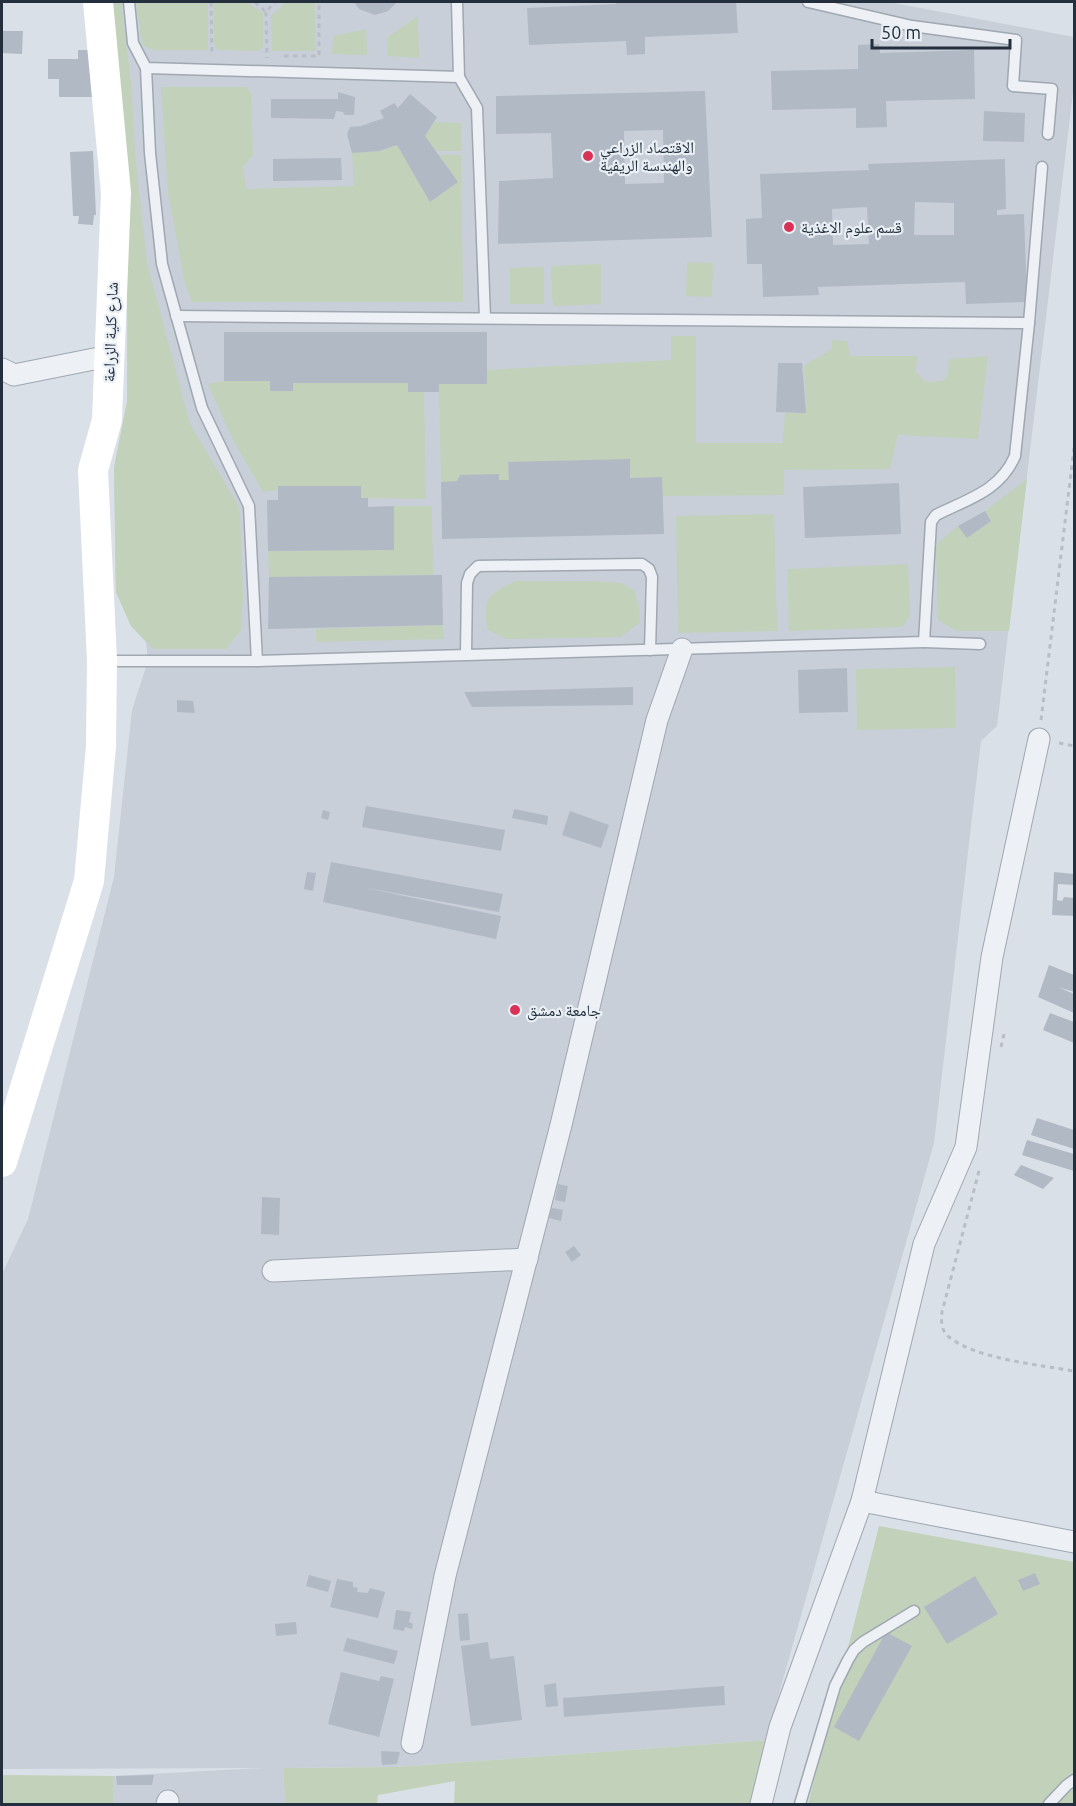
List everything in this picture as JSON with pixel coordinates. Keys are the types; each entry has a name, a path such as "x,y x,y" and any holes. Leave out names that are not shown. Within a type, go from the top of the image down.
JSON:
{"street":[{"name":"شارع كلية الزراعة","path":"2,1162 89,881 101,746 102,661 93,470 107,420 116,193 98,2"},
{"path":"2,369 14,375 110,356"},
{"path":"412,1743 445,1576 561,1125 657,720 682,649"},
{"path":"761,1804 780,1727 862,1501 924,1244 966,1147 992,957 1039,739"},
{"path":"273,1271 527,1259"},
{"path":"862,1501 1074,1542"}],"lane":[{"path":"129,2 133,44 146,68 150,153 162,264 202,408 249,506 257,661"},
{"path":"457,2 459,77 477,108 484,318"},
{"path":"807,2 912,26 1016,40 1013,86 1052,89 1048,134"},
{"path":"146,68 459,77"},
{"path":"924,642 931,522 936,515 994,486 1008,471 1015,456 1042,167"},
{"path":"176,316 1029,323"},
{"path":"466,654 467,583 470,574 478,566 642,564 649,569 652,577 650,650"},
{"path":"102,661 257,661 924,642 980,644"},
{"path":"800,1804 835,1686 848,1660 863,1642 914,1611"},
{"path":"1049,1804 1074,1780"}],"path":[{"path":"211,2 211,56 222,56"},
{"path":"255,2 266,12"},
{"path":"275,2 266,12 267,56 319,56 319,2"},
{"path":"1074,448 1039,739 1074,746"},
{"path":"1000,1058 1004,1034"},
{"path":"981,1162 940,1323 948,1336 977,1352 1074,1371"}],"shaded area":[{"name":"جامعة دمشق","path":"106,2 889,2 1074,37 1074,84 997,726 981,741 934,1143 766,1740 395,1767 283,1768 285,1804 113,1804 113,1776 263,1768 2,1769 2,1274 28,1219 114,877 132,710 148,661 146,642 131,626 116,592 114,468 127,402 127,266"}],"green space":[{"path":"106,2 121,2 131,82 135,153 147,263 190,424 238,505 240,514 243,596 241,630 226,649 153,649 131,626 116,592 114,468 127,402 128,321 124,201"},
{"path":"136,2 208,2 208,50 153,50 142,45"},
{"path":"213,2 247,2 263,13 263,47 259,51 217,50 214,44"},
{"path":"286,2 315,2 316,51 272,51 271,16"},
{"path":"418,16 419,58 387,56 388,37"},
{"path":"366,29 367,55 332,54 333,36"},
{"path":"161,87 247,87 251,94 253,155 243,167 246,189 354,186 352,153 379,151 397,145 430,202 458,182 439,155 461,155 463,302 192,302 185,283 168,193"},
{"path":"434,122 461,123 461,151 436,151 425,136"},
{"path":"687,262 713,263 712,297 686,296"},
{"path":"601,264 601,304 554,306 551,266"},
{"path":"544,267 544,304 510,304 510,268"},
{"path":"671,336 696,336 696,443 783,443 785,413 806,413 804,367 832,348 832,340 847,341 850,356 918,356 915,371 926,382 943,381 948,375 949,359 988,356 978,439 898,435 890,469 784,470 784,495 662,496 662,477 630,478 630,460 508,463 509,480 441,482 439,384 487,384 487,370 671,360"},
{"path":"224,381 270,381 270,391 293,391 293,383 408,383 408,392 424,392 426,499 361,498 278,490 263,492 234,442 208,384"},
{"path":"1027,479 1009,631 957,631 938,620 936,548 940,541 958,526 967,538 991,521 985,511"},
{"path":"394,506 432,506 433,575 269,577 268,551 394,549"},
{"path":"774,514 777,631 678,633 676,516"},
{"path":"908,564 910,616 902,627 789,631 787,569"},
{"path":"516,581 621,583 634,590 639,606 640,623 620,637 506,639 488,630 487,604 489,598 499,589"},
{"path":"443,625 444,639 316,642 316,629"},
{"path":"955,667 956,728 857,730 856,669"},
{"path":"879,1526 1074,1562 1074,1804 808,1804"},
{"path":"766,1740 750,1804 454,1804 455,1781 378,1795 377,1804 285,1804 283,1768 395,1767"},
{"path":"2,1775 113,1776 113,1804 2,1804"}],"building":[{"path":"354,2 397,2 388,11 375,15 359,9"},
{"path":"616,2 736,2 738,33 645,37 645,54 627,55 626,41 529,45 527,8 616,4"},
{"path":"2,31 23,31 22,54 2,53"},
{"path":"879,44 880,53 974,50 975,99 886,101 887,127 856,128 856,108 772,110 771,71 858,69 858,45"},
{"path":"78,50 95,50 99,97 59,97 59,79 48,79 48,59 78,59"},
{"name":"الاقتصاد الزراعي والهندسة الريفية","path":"705,91 712,237 498,244 499,181 553,178 551,133 496,134 496,96","holes":["663,130 664,183 625,184 624,131"]},
{"path":"338,92 355,97 354,115 345,115 343,112 336,111 334,119 271,118 271,99 338,99"},
{"path":"410,94 437,117 425,136 458,182 430,202 397,145 379,151 352,153 347,134 350,127 361,126 384,118 380,111 394,103 398,108"},
{"path":"984,111 1025,113 1024,142 983,141"},
{"path":"93,151 96,215 94,215 93,225 78,224 79,216 73,216 70,152"},
{"path":"341,158 342,180 273,181 273,159"},
{"name":"قسم علوم الاغذية","path":"1005,159 1006,209 997,210 997,215 1024,214 1027,302 966,304 965,282 818,287 819,295 763,297 762,264 747,264 746,219 762,218 760,174 869,170 868,164","holes":["915,202 954,203 954,235 914,235","867,207 869,244 833,245 832,209"]},
{"path":"224,332 487,332 487,384 439,384 439,392 408,392 408,383 293,383 293,391 270,391 270,381 224,381"},
{"path":"778,363 802,363 806,413 776,412"},
{"path":"630,459 630,478 662,477 664,534 442,539 441,482 457,481 460,475 499,474 499,480 509,480 508,462"},
{"path":"899,483 901,534 805,538 803,487"},
{"path":"278,486 361,486 361,498 368,498 368,507 394,506 394,550 268,551 267,500 278,500"},
{"path":"985,511 991,521 967,538 958,526"},
{"path":"442,575 443,625 268,629 269,577"},
{"path":"847,668 848,712 799,713 798,670"},
{"path":"633,687 633,705 472,707 464,692"},
{"path":"177,700 193,701 195,713 177,712"},
{"path":"366,806 505,830 501,851 362,827"},
{"path":"514,809 548,816 547,825 512,818"},
{"path":"323,810 330,812 328,820 321,818"},
{"path":"570,811 609,825 601,848 562,835"},
{"path":"331,862 503,894 499,912 361,887 501,916 496,939 323,902"},
{"path":"307,872 316,873 313,891 304,889"},
{"path":"1054,872 1074,874 1074,885 1058,884 1057,900 1062,901 1064,897 1074,898 1074,916 1052,915"},
{"path":"1049,965 1074,975 1074,992 1058,987 1074,994 1074,1013 1038,997"},
{"path":"1050,1013 1074,1022 1074,1043 1043,1030"},
{"path":"1037,1118 1074,1130 1074,1149 1031,1135"},
{"path":"1027,1140 1074,1154 1074,1171 1022,1155"},
{"path":"1021,1165 1054,1178 1043,1189 1014,1175"},
{"path":"558,1184 568,1186 565,1202 555,1200"},
{"path":"262,1197 280,1198 279,1235 261,1234"},
{"path":"552,1208 563,1210 561,1221 549,1218"},
{"path":"574,1246 581,1255 572,1262 565,1252"},
{"path":"1035,1573 1040,1584 1023,1591 1018,1580"},
{"path":"309,1575 331,1581 328,1592 306,1586"},
{"path":"975,1576 998,1614 947,1644 924,1607"},
{"path":"337,1579 353,1582 353,1587 358,1588 357,1592 368,1593 370,1588 385,1592 378,1618 330,1607"},
{"path":"396,1610 411,1612 409,1622 413,1624 412,1629 405,1627 404,1631 393,1629"},
{"path":"468,1613 470,1640 460,1641 458,1614"},
{"path":"296,1622 297,1634 276,1636 275,1624"},
{"path":"886,1632 912,1646 859,1741 834,1727"},
{"path":"347,1638 398,1651 394,1664 343,1651"},
{"path":"488,1642 490,1659 514,1656 522,1720 471,1726 461,1646"},
{"path":"341,1672 379,1681 381,1676 394,1679 379,1737 328,1724"},
{"path":"556,1683 558,1706 546,1707 544,1685"},
{"path":"724,1686 725,1705 564,1717 563,1698"},
{"path":"381,1751 400,1752 397,1764 382,1765"},
{"path":"154,1775 152,1785 117,1785 116,1776"}],"place":[{"name":"الاقتصاد الزراعي والهندسة الريفية","path":"588,156"},
{"name":"قسم علوم الاغذية","path":"789,227"},
{"name":"جامعة دمشق","path":"515,1010"}]}
